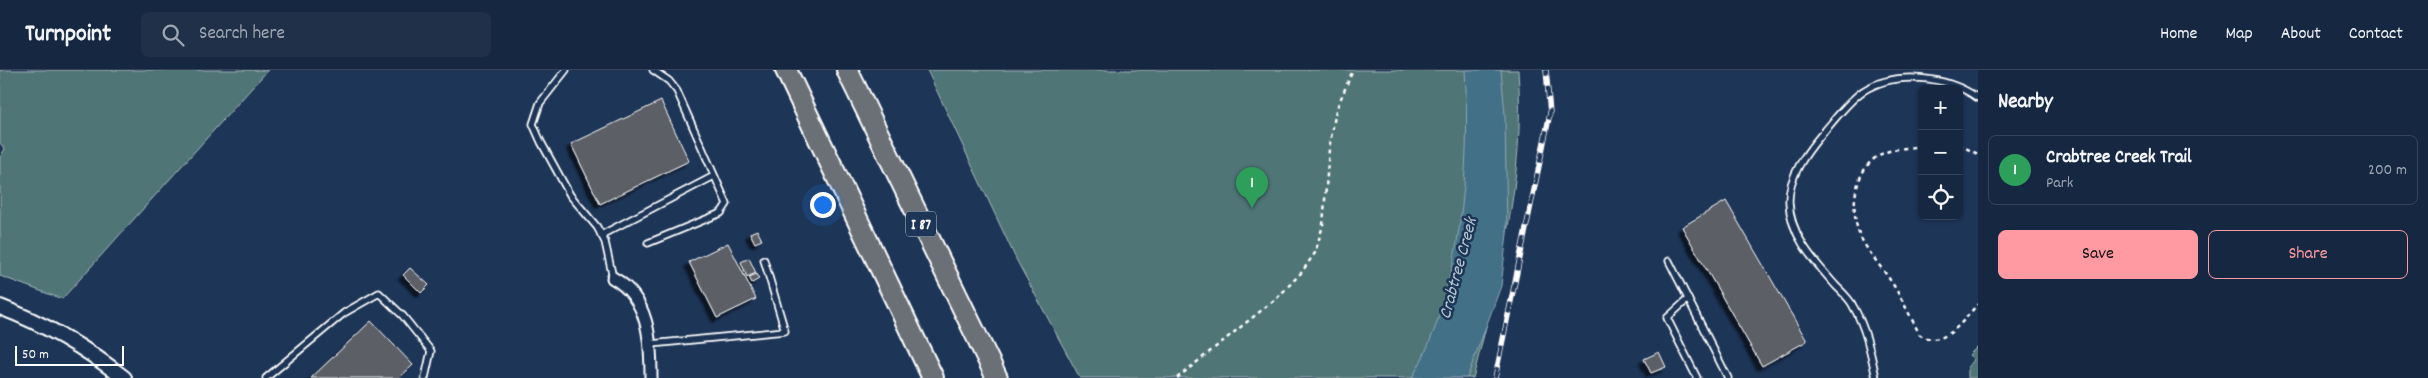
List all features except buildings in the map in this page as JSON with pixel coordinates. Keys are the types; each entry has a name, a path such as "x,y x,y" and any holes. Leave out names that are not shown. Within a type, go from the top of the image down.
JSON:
{"highway":[{"path":"786,70 933,378"},
{"name":"I 87","path":"847,70 997,378"}],"street":[{"path":"612,278 626,285 639,304 651,344 650,378"},
{"path":"0,307 29,318 60,335 101,360 124,378"}],"lane":[{"path":"566,70 540,103 533,124 570,195 597,227 605,242 612,278"},
{"path":"648,243 721,213 727,204 677,91 669,81 653,70"},
{"path":"1876,378 1868,341 1853,304 1813,260 1792,225 1789,201 1792,180 1813,146 1839,114 1864,91 1896,78 1935,79 1969,92 1978,98"},
{"path":"601,235 714,176"},
{"path":"651,344 785,331 764,260"},
{"path":"1669,261 1728,378"},
{"path":"266,378 344,313 379,294 403,316 431,351 425,378"},
{"path":"1688,299 1667,318 1697,378"}],"path":[{"path":"1177,378 1278,297 1301,273 1315,252 1323,225 1329,149 1336,110 1353,70"},
{"path":"1918,147 1884,153 1870,162 1859,177 1855,198 1856,221 1861,239 1897,290 1920,335 1926,339 1939,340 1951,332 1978,304"},
{"path":"1963,147 1978,154"}],"green space":[{"path":"0,70 268,70 62,299 0,276 0,157 5,149 0,143"},
{"path":"927,70 1518,70 1518,148 1514,187 1501,264 1473,378 1080,378 1017,261"},
{"path":"1978,346 1978,378 1968,378 1968,367 1974,360 1969,355"}],"water":[{"name":"Crabtree Creek","path":"1465,70 1501,70 1505,115 1507,234 1501,286 1467,378 1412,378 1429,344 1442,308 1452,269 1464,188 1466,147"}],"railway":[{"path":"1495,378 1550,113 1546,70"}],"place":[{"name":"Crabtree Creek Trail","path":"1252,208"}]}
